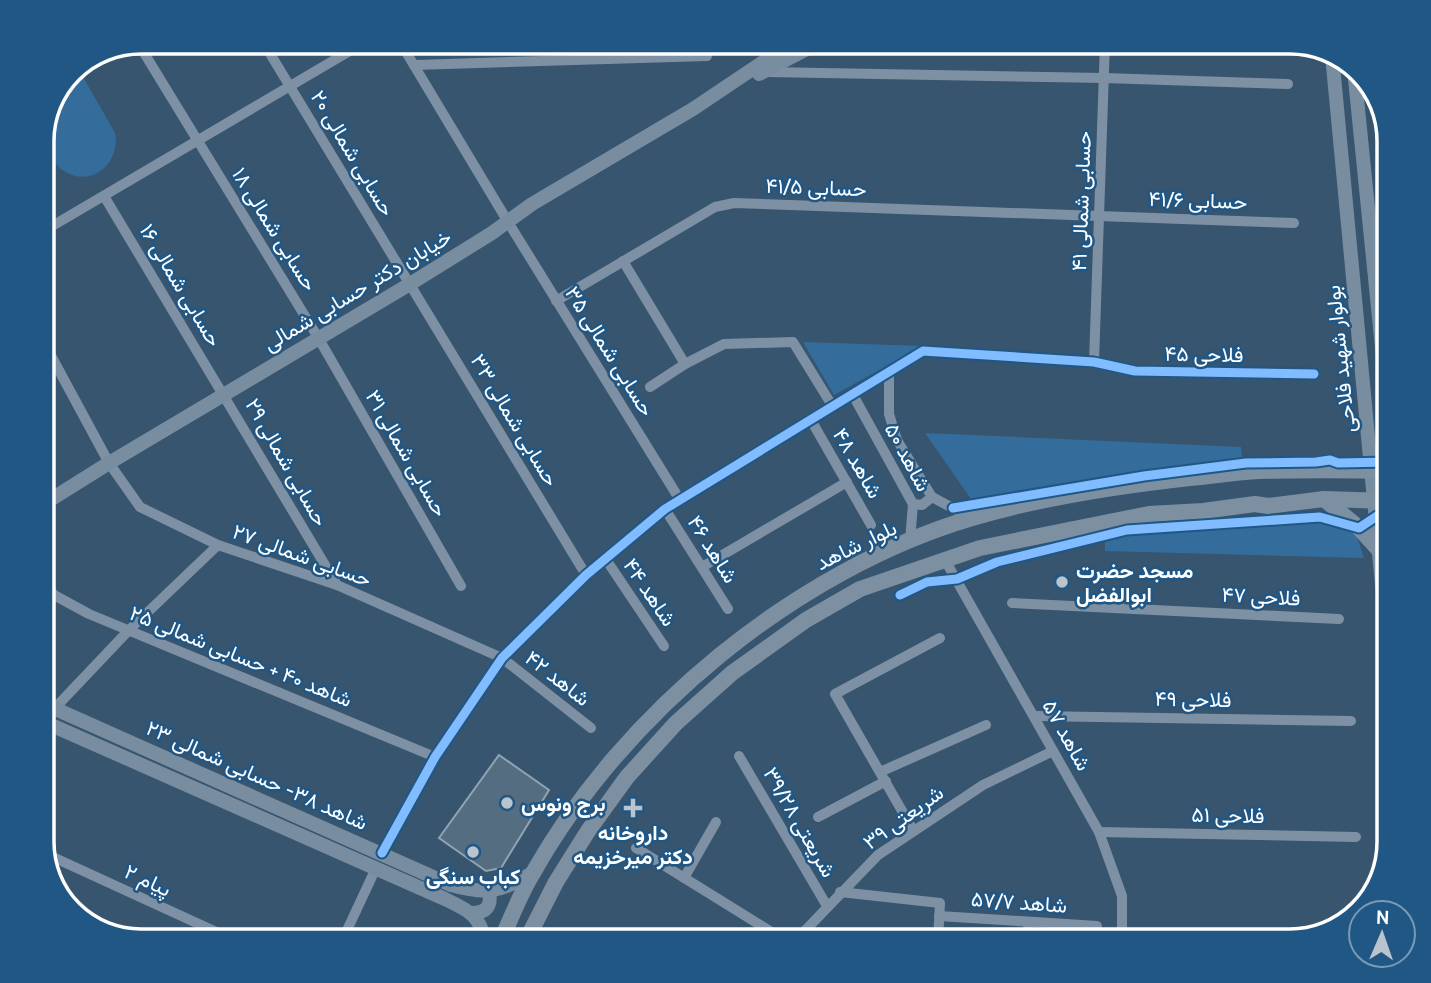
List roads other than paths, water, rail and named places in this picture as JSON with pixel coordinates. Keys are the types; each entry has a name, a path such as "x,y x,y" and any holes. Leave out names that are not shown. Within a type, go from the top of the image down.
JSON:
{"main road":[{"name":"بلوار شاهد","path":"506,929 532,873 567,819 608,765 659,709 720,654 793,600 910,541 971,518 1038,502 1144,483 1257,471 1377,471"},
{"name":"بلوار شاهد","path":"532,929 555,882 588,831 627,778 676,723 732,673 806,620 860,589 980,548 1149,514 1255,504 1268,506 1324,499 1377,501"},
{"path":"1324,499 1359,528 1377,548"}],"street":[{"name":"حسابی شمالی ۱۸","path":"145,54 319,339"},
{"name":"حسابی شمالی ۲۰","path":"270,54 410,284"},
{"path":"54,225 345,54"},
{"name":"حسابی شمالی ۳۵","path":"407,54 680,500"},
{"name":"خیابان دکتر حسابی شمالی","path":"54,497 410,284 508,222 531,204 692,108 775,54"},
{"name":"خیابان دکتر حسابی شمالی","path":"692,108 797,54"},
{"name":"حسابی شمالی ۴۱","path":"1094,362 1105,54"},
{"path":"414,65 707,56"},
{"name":"بولوار شهید فلاحی","path":"1333,66 1377,437"},
{"path":"763,72 1288,84"},
{"name":"بولوار شهید فلاحی","path":"1356,85 1377,298"},
{"name":"حسابی شمالی ۱۶","path":"104,196 225,394"},
{"name":"حسابی ۴۱/۵","path":"556,301 715,207 734,203 1100,215"},
{"name":"حسابی ۴۱/۶","path":"1100,215 1294,223"},
{"path":"623,261 685,364"},
{"name":"حسابی شمالی ۳۳","path":"410,284 586,575"},
{"name":"حسابی شمالی ۳۱","path":"319,339 461,586"},
{"path":"650,387 685,364 724,344 793,342 832,407"},
{"name":"فلاحی ۴۵","path":"890,372 923,352 1094,362 1135,371 1314,374"},
{"name":"حسابی شمالی ۲۷","path":"54,361 109,463 140,507 218,545 337,585 502,657"},
{"path":"382,853 435,757 502,657 586,575 665,509 890,372"},
{"name":"شاهد ۵۰","path":"890,372 889,414 897,440 932,497 971,518"},
{"name":"حسابی شمالی ۲۹","path":"225,394 337,585"},
{"name":"شاهد ۵۰","path":"853,395 913,504 910,541"},
{"name":"شاهد ۴۸","path":"811,420 872,525"},
{"path":"702,567 847,482"},
{"path":"913,504 922,505 932,497"},
{"name":"شاهد ۴۶","path":"665,509 728,609"},
{"path":"54,700 218,545"},
{"name":"شاهد ۴۴","path":"605,558 664,646"},
{"name":"شاهد ۵۷","path":"945,560 1099,832 1122,896 1122,929"},
{"name":"شاهد ۴۰ + حسابی شمالی ۲۵","path":"54,595 89,614 435,757"},
{"name":"فلاحی ۴۷","path":"1012,603 1339,619"},
{"path":"913,830 835,694 940,638"},
{"name":"شاهد ۴۲","path":"502,657 591,728"},
{"name":"شاهد ۳۸- حسابی شمالی ۲۳","path":"54,708 451,886 489,892 510,886 532,873"},
{"name":"فلاحی ۴۹","path":"1034,716 1351,721"},
{"path":"818,817 883,777 986,725"},
{"name":"شاهد ۳۸- حسابی شمالی ۲۳","path":"54,728 376,868 472,913"},
{"name":"شریعتی ۳۹","path":"806,929 878,856 913,830 983,785 1053,751"},
{"name":"شریعتی ۳۹/۲۸","path":"739,757 827,906"},
{"path":"684,878 716,822"},
{"name":"فلاحی ۵۱","path":"1099,832 1356,837"},
{"path":"636,848 767,929"},
{"name":"پیام ۲","path":"56,859 210,929"},
{"path":"348,929 376,868"},
{"path":"472,913 481,913 488,908 491,900 489,892"},
{"path":"840,892 940,903 938,929"},
{"path":"472,913 483,929"},
{"name":"شاهد ۵۷/۷","path":"939,916 1097,926"},
{"path":"1028,929 1029,922"}],"place":[{"name":"مسجد حضرت ابوالفضل","path":"1062,582"},
{"name":"برج ونوس","path":"507,803"},
{"name":"داروخانه دکتر میرخزیمه","path":"633,808"},
{"name":"کباب سنگی","path":"473,852"}]}
